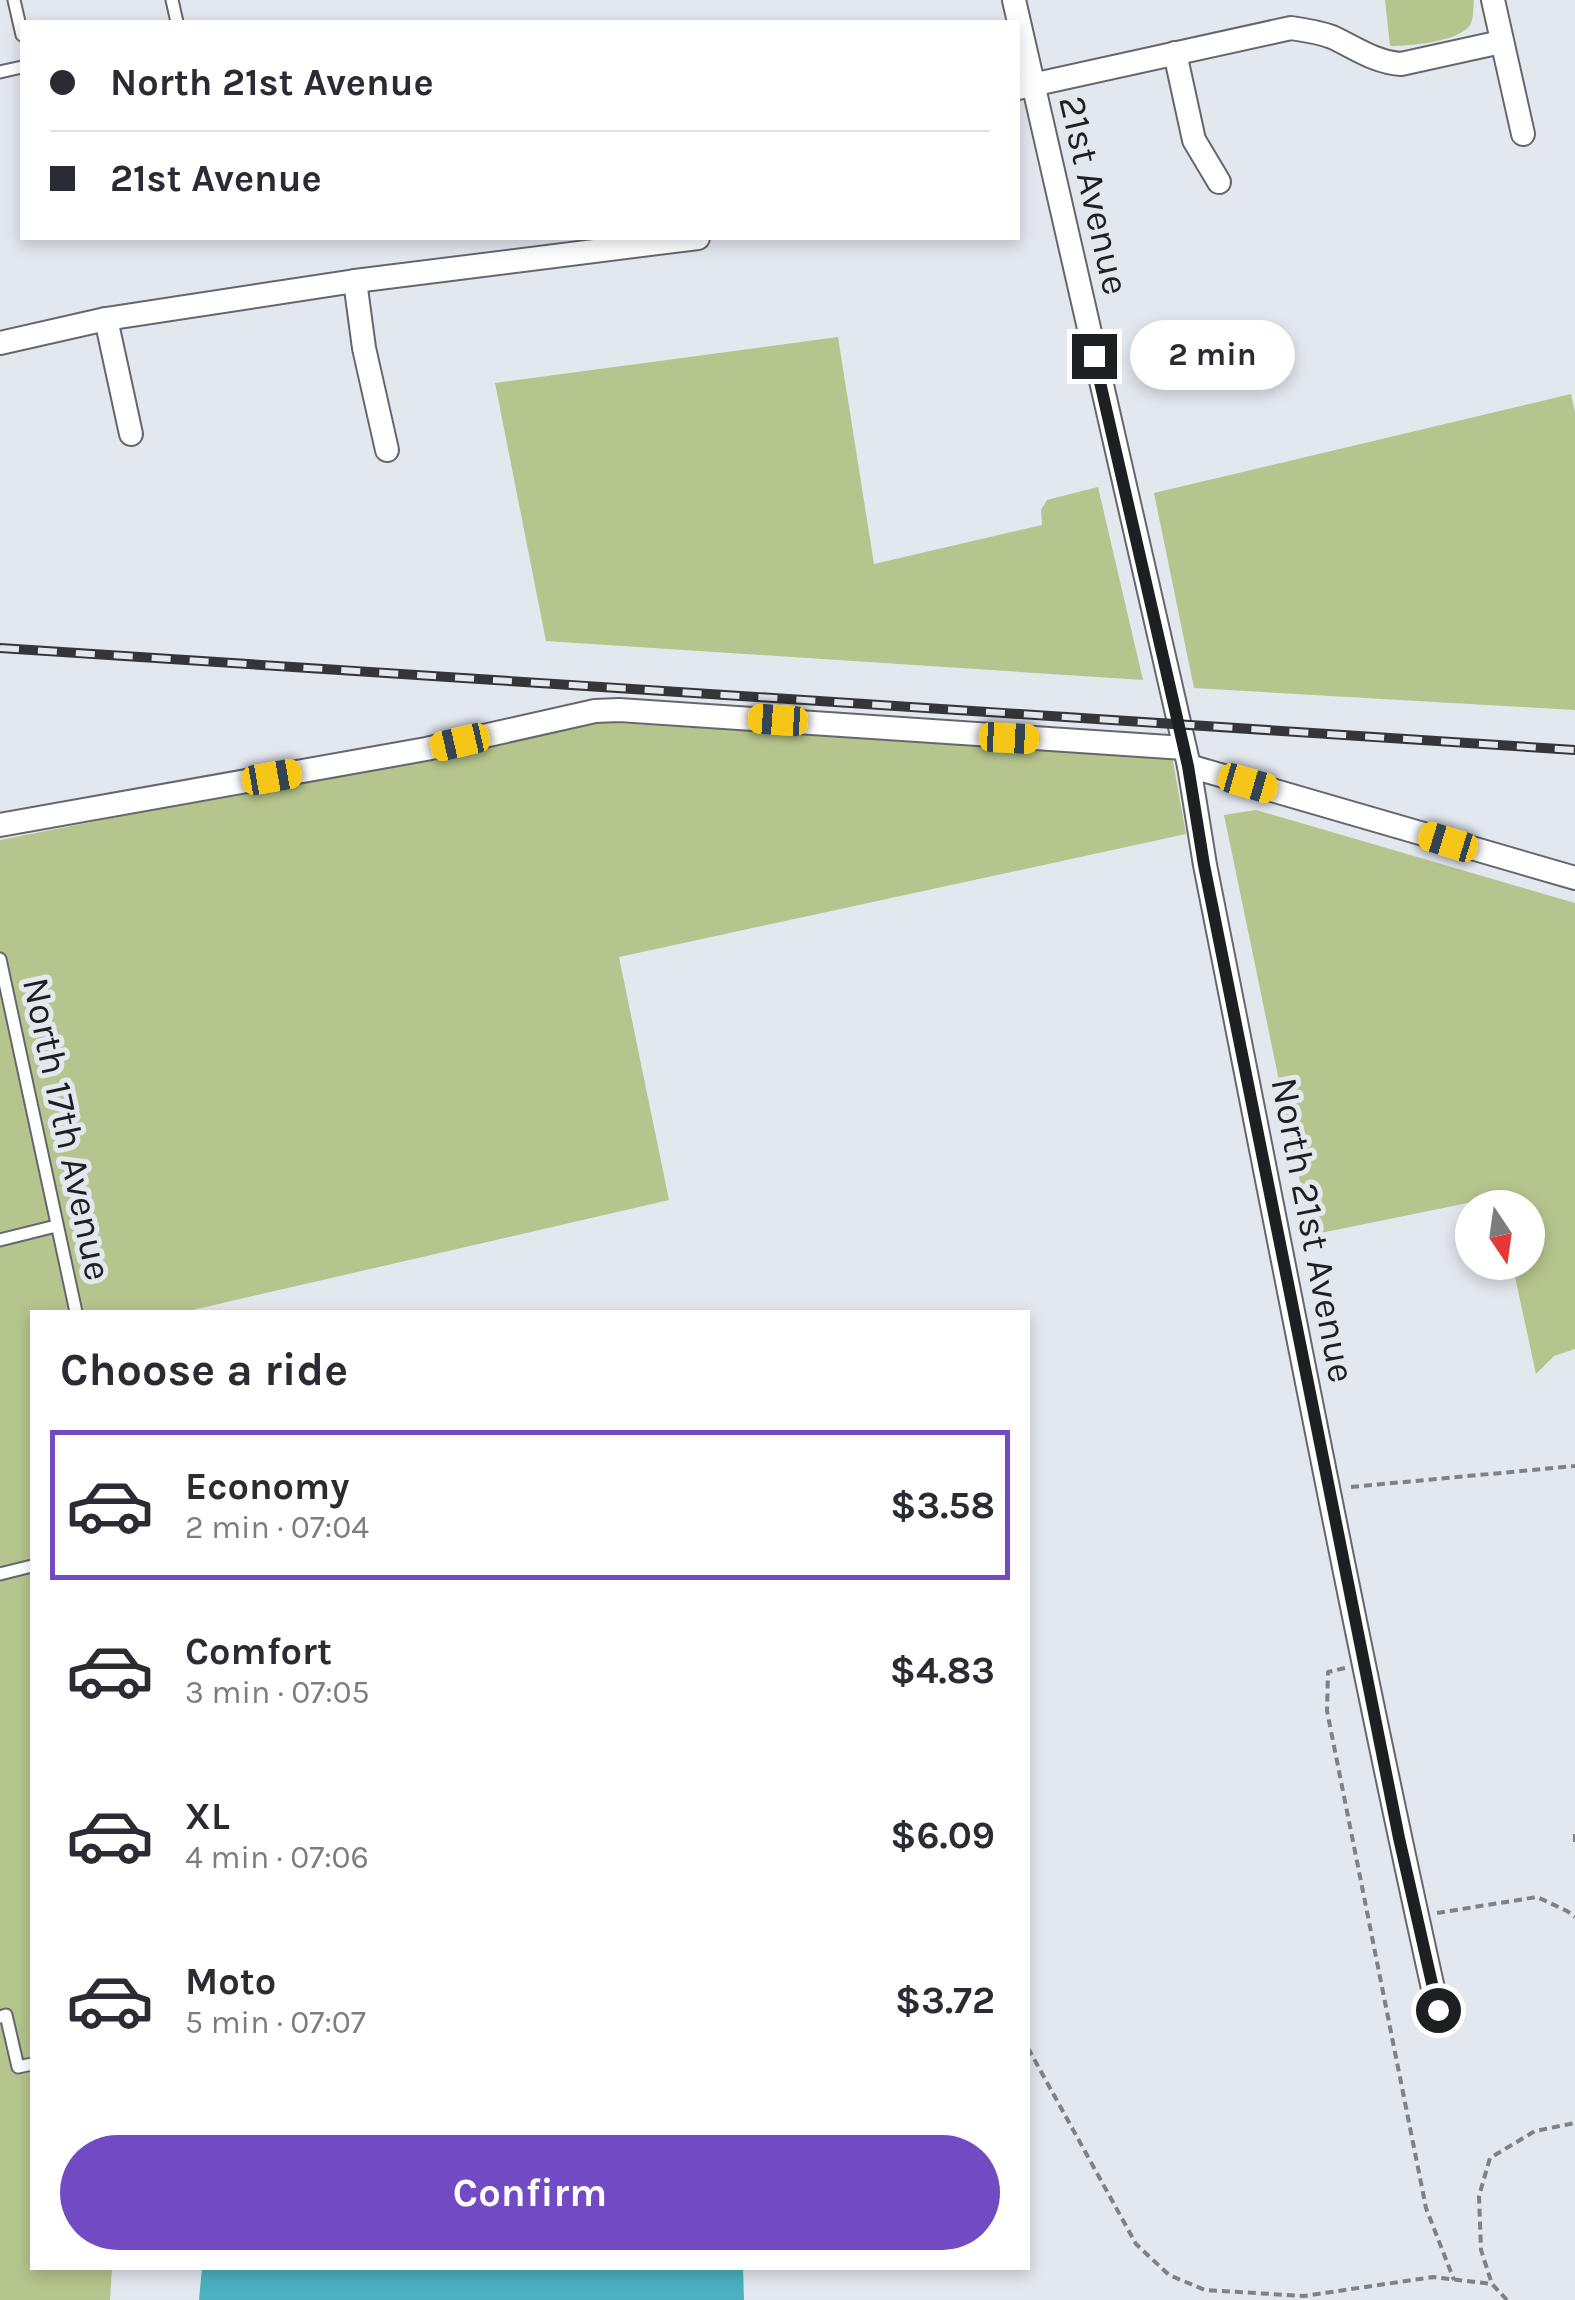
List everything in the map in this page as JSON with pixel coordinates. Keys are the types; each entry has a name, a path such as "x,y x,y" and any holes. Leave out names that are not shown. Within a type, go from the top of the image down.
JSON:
{"street":[{"path":"1492,0 1523,134"},
{"path":"1025,86 1291,28 1330,37 1375,60 1402,64 1501,42"},
{"name":"21st Avenue","path":"1020,47 1025,86 1119,464"},
{"path":"1174,53 1194,140 1219,182"},
{"path":"0,343 106,319 355,281 682,240"},
{"path":"355,281 364,348 387,450"},
{"path":"106,319 131,434"},
{"name":"North 21st Avenue","path":"1119,464 1186,757 1204,865 1329,1489 1438,2010"},
{"path":"0,825 426,749 595,711 620,710 1186,757 1575,878"}],"lane":[{"path":"14,0 20,26"},
{"name":"North 17th Avenue","path":"0,959 76,1310"},
{"path":"0,1240 56,1226"},
{"path":"0,1574 30,1566"},
{"path":"0,2017 6,2015 18,2067 30,2064"}],"path":[{"path":"1329,1489 1575,1466"},
{"path":"1364,1662 1328,1672 1328,1711 1426,2208 1454,2280"},
{"path":"1575,1834 1575,1845"},
{"path":"1417,1916 1537,1896 1575,1917"},
{"path":"1030,2052 1136,2244 1168,2274 1205,2290 1304,2296 1433,2277 1492,2284"},
{"path":"1508,2300 1492,2284 1481,2250 1478,2196 1490,2158 1535,2131 1575,2123"}],"green space":[{"path":"1385,0 1474,0 1472,19 1464,31 1445,39 1390,46"},
{"path":"838,337 874,564 1042,525 1041,510 1047,500 1098,487 1143,680 546,641 495,383"},
{"path":"1571,394 1575,413 1575,710 1194,688 1154,493"},
{"path":"600,722 1172,756 1186,834 619,957 669,1200 193,1310 30,1310 30,2270 112,2270 110,2300 0,2300 0,840"},
{"path":"1256,810 1575,903 1575,1349 1554,1356 1536,1374 1516,1280 1545,1280 1545,1190 1455,1190 1455,1206 1311,1235 1224,815"}],"water":[{"path":"202,2270 743,2270 744,2300 199,2300"}],"railway":[{"path":"0,648 1575,750"}],"route":[{"path":"1094,356 1188,766 1204,865 1399,1838 1438,2010"}]}
